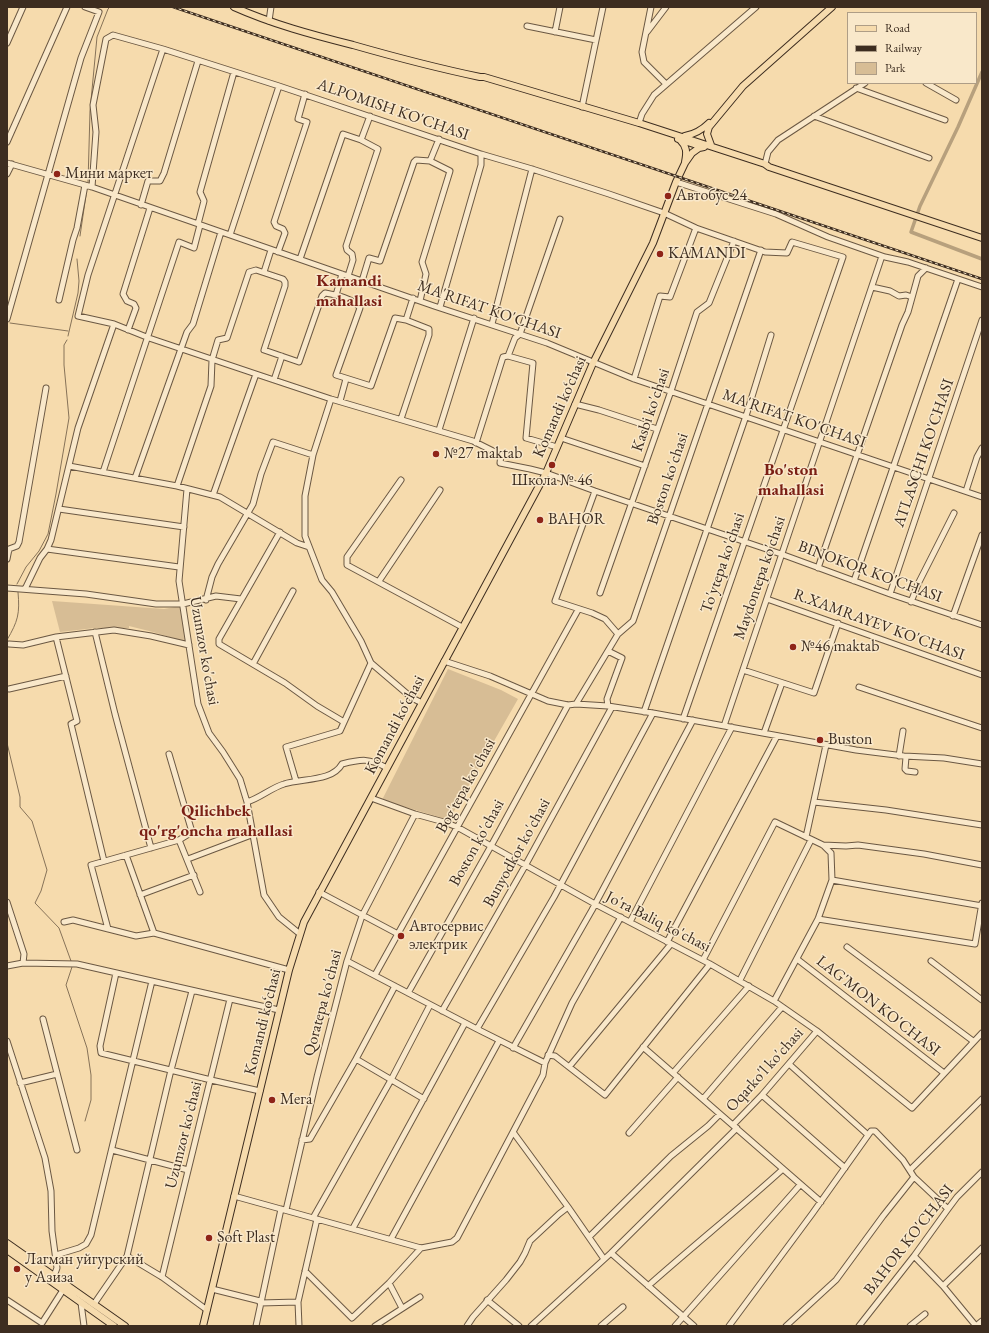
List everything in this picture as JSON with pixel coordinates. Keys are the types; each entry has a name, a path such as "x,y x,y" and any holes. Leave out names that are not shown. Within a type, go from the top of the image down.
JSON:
{"main road":[{"path":"234,7 269,21 313,35 480,78 708,146 763,167 767,165 982,238"},
{"path":"708,146 707,134 709,126 743,86 832,7"},
{"path":"480,78 484,77 639,122 681,138 693,134 703,128 721,112"},
{"name":"Komandi ko‘chasi","path":"681,138 687,152 685,163"},
{"name":"Komandi ko‘chasi","path":"203,1326 289,970 304,922 546,473 594,363 647,256 685,163 692,153 699,148 708,146"},
{"path":"7,1243 125,1326"},
{"path":"7,1250 114,1326"}],"street":[{"path":"7,43 23,7"},
{"path":"7,142 67,7"},
{"path":"7,319 81,58 98,12 85,7"},
{"path":"269,21 271,7"},
{"path":"555,32 560,7"},
{"path":"582,106 603,7"},
{"path":"651,7 642,52 644,62 666,84"},
{"path":"645,34 666,7"},
{"path":"639,122 642,114 654,95 756,7"},
{"path":"527,26 596,40"},
{"name":"ALPOMISH KO'CHASI","path":"92,187 96,132 93,105 106,39 113,35 163,49 280,86 481,154 532,169 664,213 696,228 766,252 787,252 792,242 843,257"},
{"path":"163,49 88,275 78,316 114,324 212,360 340,401 439,430 476,443 503,357 508,356 532,363 526,438 557,447"},
{"path":"141,205 148,182 160,181 164,173 198,61"},
{"path":"103,472 149,338 179,242 194,248 204,201 200,192 234,72"},
{"path":"767,165 768,152 778,140 863,84"},
{"path":"928,84 956,100"},
{"path":"230,235 280,86"},
{"path":"856,88 944,120"},
{"path":"278,252 285,233 283,229 276,226 274,222 307,122 298,119 305,94"},
{"path":"361,140 370,116"},
{"path":"814,116 929,158"},
{"path":"300,260 343,134 361,140 378,149 346,246 347,250 352,254 354,260 348,276"},
{"path":"430,162 439,139"},
{"path":"440,308 481,165 481,154"},
{"path":"362,281 369,258 380,261 414,162 416,160 430,162 450,172 422,262 426,274 420,301"},
{"path":"7,174 9,164"},
{"name":"MA'RIFAT KO'CHASI","path":"9,164 92,187 300,260 547,343 634,379 982,497"},
{"path":"492,324 532,169"},
{"path":"676,182 776,214 828,237 882,256 908,262 982,287"},
{"path":"59,300 77,228 85,185"},
{"path":"128,330 136,308 134,304 127,301 124,294 150,208"},
{"path":"508,356 515,338 520,334 560,219"},
{"path":"634,379 660,296 670,297 696,228"},
{"path":"136,478 181,348 187,332 193,324 221,232"},
{"name":"Kasbi ko'chasi","path":"600,593 632,504 697,312 709,303 734,241"},
{"path":"264,272 271,250"},
{"name":"Boston ko'chasi","path":"576,704 618,634 632,621 761,250"},
{"name":"Maydontepa ko'chasi","path":"724,726 882,256"},
{"name":"To'ytepa ko'chasi","path":"683,718 843,257"},
{"path":"818,568 902,325 908,312 918,276 926,268"},
{"path":"178,486 210,386 212,360 218,340 227,338 249,272 256,270 264,272 283,279 285,282 264,350 299,362 322,296 325,294 336,295 357,303 360,308 336,375 346,379 371,386 395,318 406,320 429,330 429,335 401,419"},
{"path":"336,295 342,274"},
{"path":"854,581 958,279"},
{"path":"872,287 890,291 899,296 906,295 912,297"},
{"path":"406,320 413,298"},
{"path":"439,430 474,318"},
{"name":"ATLASCHI KO'CHASI","path":"890,594 930,479 982,320"},
{"path":"25,589 40,558 47,549 51,540 78,428 114,324"},
{"path":"644,712 746,416 771,335"},
{"path":"274,380 282,356"},
{"path":"213,495 256,374"},
{"path":"340,401 346,379"},
{"path":"7,559 9,549 17,546 19,542 46,388"},
{"path":"331,398 313,455 305,496 305,536 322,580 332,592 361,641 371,663 412,698 422,703"},
{"path":"575,404 600,410 657,429"},
{"path":"562,438 645,466"},
{"path":"206,600 212,577 218,564 253,504 261,474 273,442 313,455"},
{"name":"BINOKOR KO'CHASI","path":"476,443 501,455 500,464 546,473 632,504 781,554 911,602 982,625"},
{"path":"966,491 982,448"},
{"path":"69,466 178,486 220,497 297,543 309,547"},
{"path":"401,480 347,557 347,565 462,627"},
{"name":"Uzumzor ko'chasi","path":"187,489 179,581 198,704 209,733 240,779 254,834 264,895 279,918 300,934"},
{"path":"379,581 440,490"},
{"path":"595,491 556,601 605,619 618,634"},
{"path":"59,508 184,528"},
{"path":"911,602 918,584 954,513"},
{"path":"280,532 219,639 219,644 285,683 316,706 344,722"},
{"path":"953,616 982,535"},
{"path":"47,549 180,567"},
{"path":"7,588 86,594 156,604 183,604 206,600 216,596 241,599"},
{"path":"254,664 293,591"},
{"name":"R.XAMRAYEV KO'CHASI","path":"766,599 838,623 982,675"},
{"name":"Bog'tepa ko'chasi","path":"375,975 578,610"},
{"path":"743,670 814,693 838,623"},
{"path":"9,644 23,645 56,637 114,630 150,636 189,646"},
{"path":"95,632 115,714 151,848"},
{"path":"56,637 77,721 71,724 104,862"},
{"name":"Bunyodkor ko'chasi","path":"442,1011 525,866 610,706 607,699 622,658 608,651"},
{"path":"444,661 490,676 548,701 568,705 610,706 899,756 944,758 982,764"},
{"path":"296,781 286,746 340,731 371,663"},
{"path":"9,689 66,676"},
{"path":"764,733 782,683"},
{"path":"859,687 982,728"},
{"name":"Boston ko'chasi","path":"408,993 568,705"},
{"path":"477,1030 561,885 653,713"},
{"path":"513,1048 595,904 693,720"},
{"path":"630,922 732,727"},
{"path":"899,756 903,731"},
{"path":"569,1067 669,943 777,736"},
{"path":"740,980 809,838 814,802 826,744"},
{"path":"108,929 91,865 179,840 192,832 169,754"},
{"path":"906,757 905,769 907,771 915,772"},
{"path":"247,802 284,784 320,778 339,769 342,764 358,760 374,761 387,768"},
{"name":"Jo'ra Baliq ko'chasi","path":"371,798 457,827 595,904 740,980 774,1001 817,1032 912,1108 944,1073"},
{"path":"814,802 886,810 982,825"},
{"name":"Qoratepa ko'chasi","path":"256,1326 260,1302 283,1209 347,961 362,916 415,814"},
{"path":"703,960 775,822 823,845 831,853 832,880 818,919 774,1001"},
{"path":"188,859 254,834"},
{"path":"179,840 188,859 200,892"},
{"path":"823,845 858,845 924,854 982,865"},
{"path":"126,855 154,934"},
{"path":"140,895 194,875"},
{"path":"832,880 982,905 975,944"},
{"path":"319,892 398,934"},
{"path":"7,902 24,954 23,962"},
{"path":"234,1196 421,1248 452,1242 457,1238 543,1075 548,1055 572,1003 621,917"},
{"path":"818,919 982,945"},
{"path":"64,922 73,920 136,936 154,934 289,970"},
{"path":"847,947 973,1041"},
{"name":"LAG'MON KO'CHASI","path":"797,959 944,1073"},
{"path":"347,961 477,1030 545,1063"},
{"path":"931,961 982,1000"},
{"path":"7,966 23,962 77,964 279,1010"},
{"path":"548,1055 555,1056 605,1094 710,964"},
{"path":"116,973 100,1046 101,1053 260,1091"},
{"path":"56,1255 79,1248 86,1244 91,1235 152,981"},
{"path":"302,1140 310,1139 356,1060 395,986"},
{"path":"673,1073 749,986"},
{"path":"94,1304 128,1256 171,1070 192,991"},
{"name":"Uzumzor ko'chasi","path":"162,1277 230,999"},
{"path":"299,1326 298,1302 315,1218 391,1080 430,1005"},
{"path":"703,1099 782,1007"},
{"path":"43,1019 77,1150"},
{"path":"353,1228 465,1023"},
{"name":"Oqarko'l ko'chasi","path":"531,1326 611,1253 735,1127 817,1032"},
{"path":"944,1073 982,1033"},
{"path":"7,1041 45,1158 51,1191 52,1231 57,1268 54,1276"},
{"path":"391,1239 499,1041"},
{"path":"644,1047 821,1202"},
{"path":"356,1060 424,1100"},
{"path":"789,1064 868,1135"},
{"path":"20,1082 57,1074"},
{"path":"629,1132 678,1077"},
{"path":"762,1095 845,1168"},
{"path":"910,1170 982,1099"},
{"path":"589,1238 671,1156 708,1126 720,1114"},
{"path":"728,1326 821,1202 871,1131 875,1131 902,1160 914,1177 948,1209"},
{"path":"513,1132 604,1259"},
{"path":"112,1150 188,1170"},
{"path":"648,1286 743,1206 783,1169"},
{"name":"BAHOR KO'CHASI","path":"859,1326 914,1256 948,1209 982,1172"},
{"path":"786,1326 836,1280 914,1177"},
{"path":"675,1326 800,1185"},
{"path":"467,1326 520,1262 530,1241 568,1207"},
{"path":"305,1271 352,1318 389,1283 421,1248"},
{"path":"943,1286 982,1248"},
{"path":"611,1253 694,1326"},
{"path":"128,1256 162,1277 207,1310"},
{"path":"914,1256 943,1286 976,1326 982,1321"},
{"path":"389,1283 402,1308"},
{"path":"212,1289 260,1302 298,1302"},
{"path":"7,1300 42,1324 63,1290"},
{"path":"374,1326 420,1297"},
{"path":"487,1300 519,1326"},
{"path":"81,1303 84,1326"},
{"path":"602,1326 623,1307"},
{"path":"910,1326 925,1314"}],"green space":[{"path":"52,601 164,609 180,606 186,642 129,626 129,628 95,628 60,632"},
{"path":"448,669 501,690 518,699 449,820 382,800"}],"waterway":[{"path":"88,183 90,111 97,37 110,7"},
{"path":"977,83 982,72"},
{"path":"977,84 920,206 911,232 982,259"},
{"path":"80,236 86,195"},
{"path":"68,336 78,293 79,281 77,259"},
{"path":"10,323 68,331"},
{"path":"17,584 26,567 39,551 48,534 69,418 64,365 64,345 67,340"},
{"path":"7,640 14,628 17,617 19,606 18,592"},
{"path":"7,743 20,797 20,807 32,821 47,870 41,891 35,903 59,928 71,961"},
{"path":"72,967 66,985 87,1048 91,1075 91,1100 85,1121"}],"railway":[{"path":"173,7 982,279"}],"place":[{"name":"Мини маркет","path":"57,174"},
{"name":"Автобус 24","path":"668,196"},
{"name":"KAMANDI","path":"660,254"},
{"name":"№27 maktab","path":"436,454"},
{"name":"Школа № 46","path":"552,465"},
{"name":"BAHOR","path":"540,520"},
{"name":"№46 maktab","path":"793,647"},
{"name":"Buston","path":"820,740"},
{"name":"Автосервис электрик","path":"401,936"},
{"name":"Мега","path":"272,1100"},
{"name":"Soft Plast","path":"209,1238"},
{"name":"Лагман уйгурский у Азиза","path":"17,1269"}],"district":[{"name":"Kamandi mahallasi","path":"349,291"},
{"name":"Bo'ston mahallasi","path":"791,480"},
{"name":"Qilichbek qo'rg'oncha mahallasi","path":"216,821"}]}
